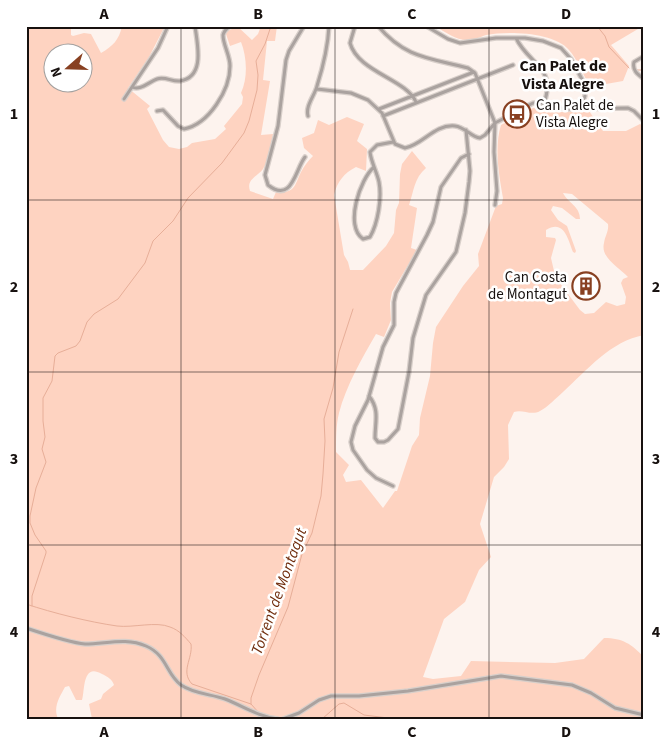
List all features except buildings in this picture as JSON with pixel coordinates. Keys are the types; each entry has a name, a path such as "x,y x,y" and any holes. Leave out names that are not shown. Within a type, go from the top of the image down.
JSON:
{"street":[{"path":"124,99 158,48 168,26"},
{"path":"132,87 137,89 160,78 179,81 191,75 196,67 199,56 195,26"},
{"path":"157,111 164,110 178,126 184,129 194,125 211,111 223,92 228,77 229,55 223,38 225,30 230,26"},
{"path":"304,26 286,60 278,126 265,175 268,185 280,190 290,187 298,167 305,157"},
{"path":"308,116 307,113 312,95 317,89 326,51 329,26"},
{"path":"355,26 350,43 355,53 376,72 413,96 416,102"},
{"path":"378,26 395,43 415,55 468,68 474,72 495,123 494,152 497,190 495,205"},
{"path":"426,26 448,39 460,43 496,38 516,38 543,41 561,48 567,53 586,87 580,109"},
{"path":"516,38 545,75 547,90 544,103"},
{"path":"644,56 634,62 634,68 635,72 644,79"},
{"path":"383,116 513,65"},
{"path":"379,109 474,72"},
{"path":"317,89 359,96 372,103 383,116 394,142 398,146 408,148 436,130 445,127 454,126 466,130 476,138 480,138 495,123 530,104 544,103 559,108 580,109 628,108 644,121"},
{"path":"369,396 376,410 375,438 378,442 384,442 396,433 400,423 413,338 426,296 456,252 468,196 470,171 466,130"},
{"path":"374,167 358,196 354,213 357,232 363,239 368,238 372,234 379,206 379,182 374,167 370,155 372,149 377,145 394,142"},
{"path":"393,486 376,478 367,470 351,446 351,438 369,396 380,356 394,325 396,293 428,235 441,187 461,158 469,154"},
{"path":"26,628 80,643 128,641 141,644 161,656 177,681 185,687 223,698 257,714 278,719"},
{"path":"283,719 299,713 319,700 331,696 359,696 408,691 501,676 572,685 591,693 615,708 644,715"}],"shaded area":[{"path":"26,26 71,26 71,35 73,36 84,33 91,34 101,53 115,42 122,26 165,26 149,57 128,88 150,106 147,109 163,140 169,147 179,149 187,147 192,143 215,139 226,129 224,126 242,104 243,97 241,93 246,74 245,54 241,42 230,46 226,34 228,31 237,26 252,40 258,34 261,26 277,26 275,41 267,41 263,80 270,81 261,135 273,134 265,166 251,181 250,191 273,199 276,192 287,191 293,188 303,168 313,156 304,148 302,138 314,133 318,120 329,125 347,117 364,124 357,141 367,149 366,171 356,167 348,172 339,182 334,195 344,255 350,270 363,270 386,246 394,233 396,210 399,203 402,164 412,151 426,168 417,180 409,205 417,208 411,248 417,250 392,292 390,303 391,320 384,337 376,334 365,353 346,393 337,422 336,452 349,465 343,475 346,482 361,480 383,508 395,491 397,491 412,446 419,435 420,418 430,376 436,327 463,286 479,266 478,254 496,206 502,204 498,152 501,125 533,108 562,112 589,111 603,131 626,131 640,124 644,127 644,335 632,338 610,350 543,409 533,413 514,412 508,425 509,459 494,477 480,524 491,557 479,570 465,602 444,619 423,677 433,679 461,676 471,661 555,663 584,659 604,638 616,639 631,645 644,657 644,719 92,719 89,704 101,699 103,694 114,685 110,678 96,671 91,672 86,679 82,700 76,700 69,686 65,687 56,707 58,719 26,719","holes":["563,193 572,194 608,224 604,240 605,253 628,277 623,279 621,283 626,297 625,304 617,306 606,302 594,313 585,314 562,286 554,271 551,258 556,240 555,238 546,237 546,230 552,227 561,229 567,236 575,253 576,251 567,226 558,220 551,210 553,206 562,208 576,219 580,219 578,211"]},
{"path":"435,26 643,26 611,45 629,66 623,81 606,84 588,83 569,50 562,44 542,36 506,33 463,40"}],"waterway":[{"path":"32,606 32,596 46,551 35,535 30,523 30,516 36,488 46,462 42,449 45,437 43,398 52,381 55,356 76,346 80,341 87,322 94,314 118,299 145,263 153,241 173,221 188,198 222,163 244,133 257,90 258,75 256,61 265,44 271,26"},
{"path":"597,26 605,36 609,47 629,68"},
{"path":"637,70 644,70"},
{"name":"Torrent de Montagut","path":"251,704 251,698 259,675 288,607 302,554 312,533 321,496 325,441 324,419 333,388 339,352 353,309"},
{"path":"26,604 71,617 117,626 164,625 173,628 191,644 187,674 192,684 251,704 259,713"},
{"path":"322,719 339,704 344,703 364,715 396,719"}],"place":[{"name":"Can Palet de Vista Alegre","path":"517,114"},
{"name":"Can Costa de Montagut","path":"586,286"}],"district":[{"name":"Can Palet de Vista Alegre","path":"563,74"}]}
